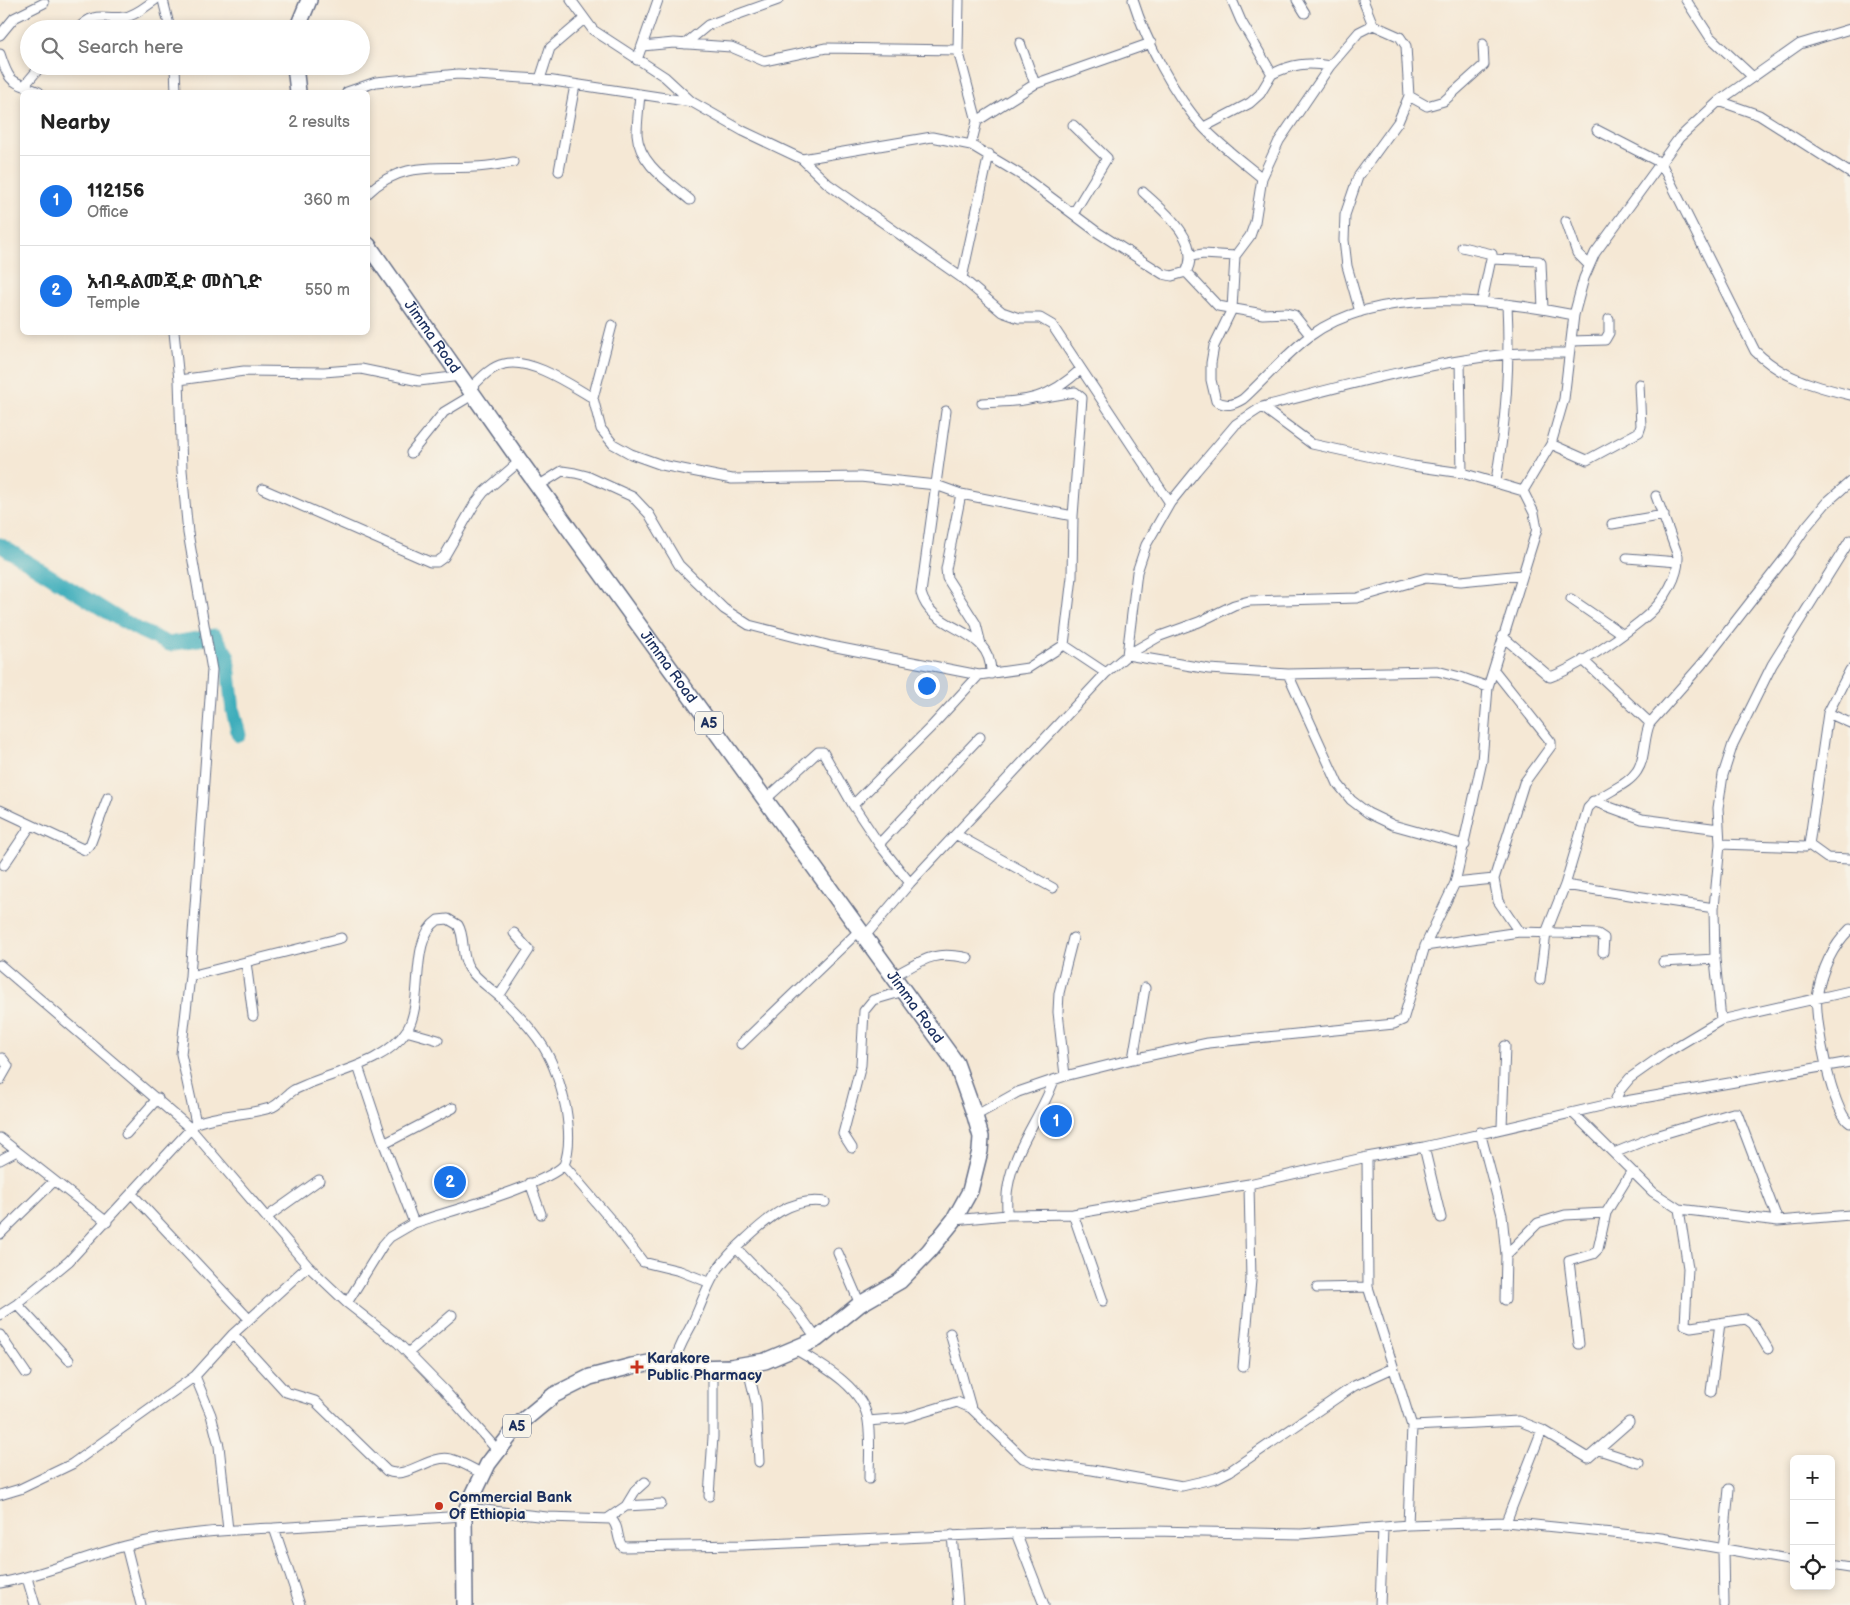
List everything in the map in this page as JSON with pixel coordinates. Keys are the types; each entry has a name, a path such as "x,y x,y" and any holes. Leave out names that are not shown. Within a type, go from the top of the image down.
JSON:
{"highway":[{"path":"301,20 309,0"},
{"path":"296,75 298,90"},
{"name":"Jimma Road","path":"370,248 520,461 956,1062 976,1116 981,1137 978,1160 970,1191 954,1220 900,1281 860,1304 817,1339 765,1362 747,1365 695,1368 649,1364 632,1366 574,1383 554,1395 519,1424 483,1474 466,1512 465,1605"}],"street":[{"path":"89,20 98,16 125,17 155,0"},
{"path":"163,0 168,20"},
{"path":"637,60 658,0"},
{"path":"685,44 708,25 778,0"},
{"path":"959,0 958,50 977,121 971,145"},
{"path":"1133,0 1176,90 1204,128 1262,178"},
{"path":"1232,0 1241,21 1272,74"},
{"path":"1297,0 1305,13"},
{"path":"1360,312 1347,266 1344,240 1345,215 1358,177 1398,122 1409,96 1406,46 1400,37 1373,25 1363,0"},
{"path":"1686,0 1710,37 1753,77"},
{"path":"569,1 593,30 665,77 692,102 743,131 802,159 828,184 962,278 1002,312 1012,317 1040,318 1052,325 1170,503"},
{"path":"0,35 14,18 44,3"},
{"path":"540,79 550,48 584,19"},
{"path":"1373,25 1358,32 1330,66 1280,141 1262,178 1255,222 1250,236 1235,256 1232,309 1214,346 1210,363 1213,394 1216,401 1222,405 1233,405 1243,399 1310,335 1360,312 1391,303 1482,301 1574,315"},
{"path":"1523,491 1551,444 1564,399 1574,315 1589,265 1661,163 1679,138 1719,101 1800,44 1850,29"},
{"path":"1020,43 1035,84"},
{"path":"977,121 1035,84 1152,43"},
{"path":"642,46 685,44 731,47 764,61 826,48 958,50"},
{"path":"1409,96 1427,106 1444,101 1484,65 1483,44"},
{"path":"0,54 7,76 15,83 34,90"},
{"path":"1204,128 1250,103 1260,94 1272,74 1289,66 1306,63 1330,66"},
{"path":"353,90 376,82 458,74 540,79 692,102"},
{"path":"24,86 33,75"},
{"path":"175,75 176,90"},
{"path":"559,171 575,85"},
{"path":"640,94 637,135 644,154 655,172 690,200"},
{"path":"1719,101 1759,114 1850,173"},
{"path":"1072,214 1107,158 1073,125"},
{"path":"1597,130 1661,163 1755,351 1769,364 1810,386 1850,395"},
{"path":"802,159 932,137 971,145 989,154 1097,232 1163,274 1172,276 1186,272 1190,265 1191,256 1176,225 1143,192"},
{"path":"962,278 989,154"},
{"path":"370,192 379,182 397,173 416,169 475,167 512,162"},
{"path":"1566,221 1578,253 1589,265"},
{"path":"1462,247 1491,252 1482,301"},
{"path":"1191,256 1204,254 1235,256"},
{"path":"1491,259 1539,261 1541,263 1543,309"},
{"path":"1186,272 1218,306 1294,315 1310,335"},
{"path":"1496,481 1506,418 1510,354 1507,304"},
{"path":"1571,341 1605,340 1610,333 1610,320"},
{"path":"612,325 593,398 601,429 613,444 631,454 662,465 732,479 860,477 936,485 961,494 1073,516"},
{"path":"174,335 179,380 182,470 188,524 212,670 190,976 181,1054 193,1125"},
{"path":"1127,655 1137,572 1146,545 1170,503 1236,424 1262,407 1337,388 1460,361 1510,354 1569,353"},
{"path":"1460,361 1462,473"},
{"path":"411,453 444,412 469,386 489,370 505,363 525,365 556,377 593,398"},
{"path":"179,380 244,371 324,372 361,369 419,381 469,386"},
{"path":"1039,398 1062,387 1081,369"},
{"path":"1551,444 1588,460 1635,436 1641,426 1639,384"},
{"path":"982,403 1039,398 1075,392 1082,398 1073,516 1072,578 1064,646"},
{"path":"976,1116 1009,1096 1065,1076 1133,1059 1208,1043 1400,1023 1406,1016 1425,946 1455,883 1465,845 1482,761 1488,687 1502,636 1537,529 1534,513 1523,491 1496,481 1462,473 1413,466 1312,444 1262,407"},
{"path":"946,411 921,593 923,602 934,614 981,644"},
{"path":"263,489 430,562 436,562 444,557 479,498 520,461"},
{"path":"538,486 562,471 576,472 633,497 650,514 679,564 724,608 749,625 831,646 979,675 1028,668 1064,646"},
{"path":"1540,980 1546,934 1565,885 1588,808 1593,801 1637,773 1641,765 1645,732 1650,723 1708,657 1788,554 1811,520 1826,503 1850,482"},
{"path":"961,494 946,569 947,578 976,624 981,644 989,658 991,674"},
{"path":"1502,636 1548,677 1555,676 1622,634 1650,612 1664,595 1674,578 1678,562 1664,515 1656,496"},
{"path":"1612,524 1664,515"},
{"path":"1721,1020 1715,959 1714,908 1720,844 1718,808 1723,775 1733,744 1772,665 1849,543"},
{"path":"1628,558 1678,562"},
{"path":"741,1044 862,933 957,835 1106,672 1127,655 1160,636 1199,622 1249,600 1357,598 1426,578 1460,581 1522,575"},
{"path":"1571,599 1622,634"},
{"path":"1064,646 1106,672"},
{"path":"1127,655 1209,669 1288,674 1437,672 1455,675 1488,687"},
{"path":"1583,660 1650,723"},
{"path":"1494,670 1551,742 1551,746 1524,783 1494,879 1498,901 1519,932"},
{"path":"1809,845 1828,714 1850,670"},
{"path":"1288,674 1338,784 1351,800 1368,813 1393,826 1465,845"},
{"path":"853,805 931,727 979,675"},
{"path":"1828,714 1850,723"},
{"path":"879,844 980,737"},
{"path":"765,800 818,752 827,755 853,805 879,844 910,883"},
{"path":"0,810 85,850 90,845 108,797"},
{"path":"1593,801 1642,818 1719,829"},
{"path":"4,865 31,825"},
{"path":"957,835 1053,888"},
{"path":"1720,844 1805,847 1809,845"},
{"path":"1809,845 1827,858 1850,859"},
{"path":"1455,883 1494,879"},
{"path":"1565,885 1714,908"},
{"path":"0,1315 17,1304 69,1261 107,1222 193,1125 217,1116 272,1107 295,1090 358,1066 382,1052 406,1031 416,1002 417,969 426,936 438,920 448,919 458,925 464,958 468,967 540,1039 554,1064 567,1116 569,1137 564,1165 554,1174 414,1223 390,1237 347,1303"},
{"path":"1850,930 1832,952 1822,975 1816,999 1826,1067 1836,1104 1842,1116 1850,1123"},
{"path":"1425,946 1519,932 1601,935 1604,938 1603,952"},
{"path":"499,996 529,950 514,933"},
{"path":"190,976 340,938"},
{"path":"1065,1076 1058,1012 1060,993 1073,938"},
{"path":"894,976 923,960 944,954 968,958"},
{"path":"1663,962 1715,959"},
{"path":"246,962 253,1016"},
{"path":"0,964 158,1098 193,1125 308,1266 347,1303 408,1353 498,1451"},
{"path":"1133,1059 1144,988"},
{"path":"852,1148 843,1134 861,1064 864,1011 873,1000 904,991"},
{"path":"1614,1103 1620,1090 1630,1078 1664,1054 1721,1020 1850,991"},
{"path":"406,1031 438,1040"},
{"path":"1502,1127 1505,1046"},
{"path":"0,1080 8,1066 2,1058"},
{"path":"954,1220 1007,1214 1073,1214 1249,1184 1367,1157 1424,1147 1480,1132 1614,1103 1850,1062"},
{"path":"358,1066 384,1144 414,1223"},
{"path":"1007,1214 1007,1188 1019,1151 1054,1080"},
{"path":"126,1134 158,1098"},
{"path":"384,1144 453,1108"},
{"path":"1573,1113 1653,1192 1679,1209 1778,1221 1850,1215"},
{"path":"1614,1153 1656,1136 1738,1113 1778,1221"},
{"path":"1480,1132 1502,1215 1506,1255 1505,1300"},
{"path":"0,1138 15,1152 107,1222"},
{"path":"1424,1147 1441,1218"},
{"path":"0,1160 15,1152"},
{"path":"1367,1157 1368,1287 1412,1426 1408,1525"},
{"path":"564,1165 611,1220 642,1262 680,1271 708,1282"},
{"path":"1579,1344 1575,1300 1568,1264 1572,1259 1593,1254 1598,1249 1606,1213 1631,1172"},
{"path":"267,1217 319,1180"},
{"path":"0,1234 54,1181"},
{"path":"530,1183 540,1214"},
{"path":"1243,1367 1251,1280 1249,1184"},
{"path":"132,1194 249,1319"},
{"path":"674,1365 676,1354 692,1322 708,1282 720,1264 768,1219 786,1207 807,1201 825,1202"},
{"path":"1679,1209 1688,1268 1684,1323 1691,1327 1750,1321 1768,1349"},
{"path":"1506,1255 1538,1223 1565,1216 1606,1213"},
{"path":"1073,1214 1103,1302"},
{"path":"736,1248 796,1310 817,1339"},
{"path":"838,1253 860,1304"},
{"path":"0,1495 20,1489 72,1464 195,1376 233,1334 308,1266"},
{"path":"1317,1288 1368,1287"},
{"path":"17,1304 68,1360"},
{"path":"408,1353 452,1314"},
{"path":"1711,1392 1720,1323"},
{"path":"950,1333 971,1408"},
{"path":"233,1334 286,1392 314,1401 387,1471 398,1472 427,1462 450,1458 483,1474"},
{"path":"0,1335 26,1373"},
{"path":"793,1348 835,1373 861,1401 868,1421 869,1479"},
{"path":"747,1365 756,1403 759,1462"},
{"path":"709,1496 713,1437 713,1367"},
{"path":"868,1421 904,1418 957,1402 971,1408 1023,1458 1036,1463 1092,1470 1182,1486 1200,1483 1230,1471 1354,1386 1393,1368"},
{"path":"195,1376 211,1415 219,1446 228,1530"},
{"path":"1412,1426 1519,1421 1542,1430 1588,1458 1629,1422"},
{"path":"1506,1522 1542,1430"},
{"path":"1599,1450 1639,1463"},
{"path":"607,1519 626,1506 635,1491 646,1482"},
{"path":"1724,1605 1723,1550 1729,1489"},
{"path":"626,1506 661,1504"},
{"path":"0,1583 27,1578 126,1546 172,1537 228,1530 466,1512 607,1519 614,1522 620,1544 624,1547 742,1545 1016,1532 1152,1531 1301,1534 1408,1525 1506,1522 1660,1538 1790,1560"},
{"path":"274,1528 300,1605"},
{"path":"1380,1605 1383,1528"},
{"path":"1016,1532 1044,1605"},
{"path":"952,1535 958,1605"},
{"path":"126,1546 141,1605"},
{"path":"1835,1566 1850,1568"},
{"path":"27,1578 34,1605"}],"waterway":[{"path":"0,545 114,616 169,644 215,636 227,655 233,711 239,735"}],"place":[{"name":"112156","path":"1056,1121"},
{"name":"አብዱልመጂድ መስጊድ","path":"450,1182"},
{"name":"Karakore Public Pharmacy","path":"637,1367"},
{"name":"Commercial Bank Of Ethiopia","path":"439,1506"}]}
